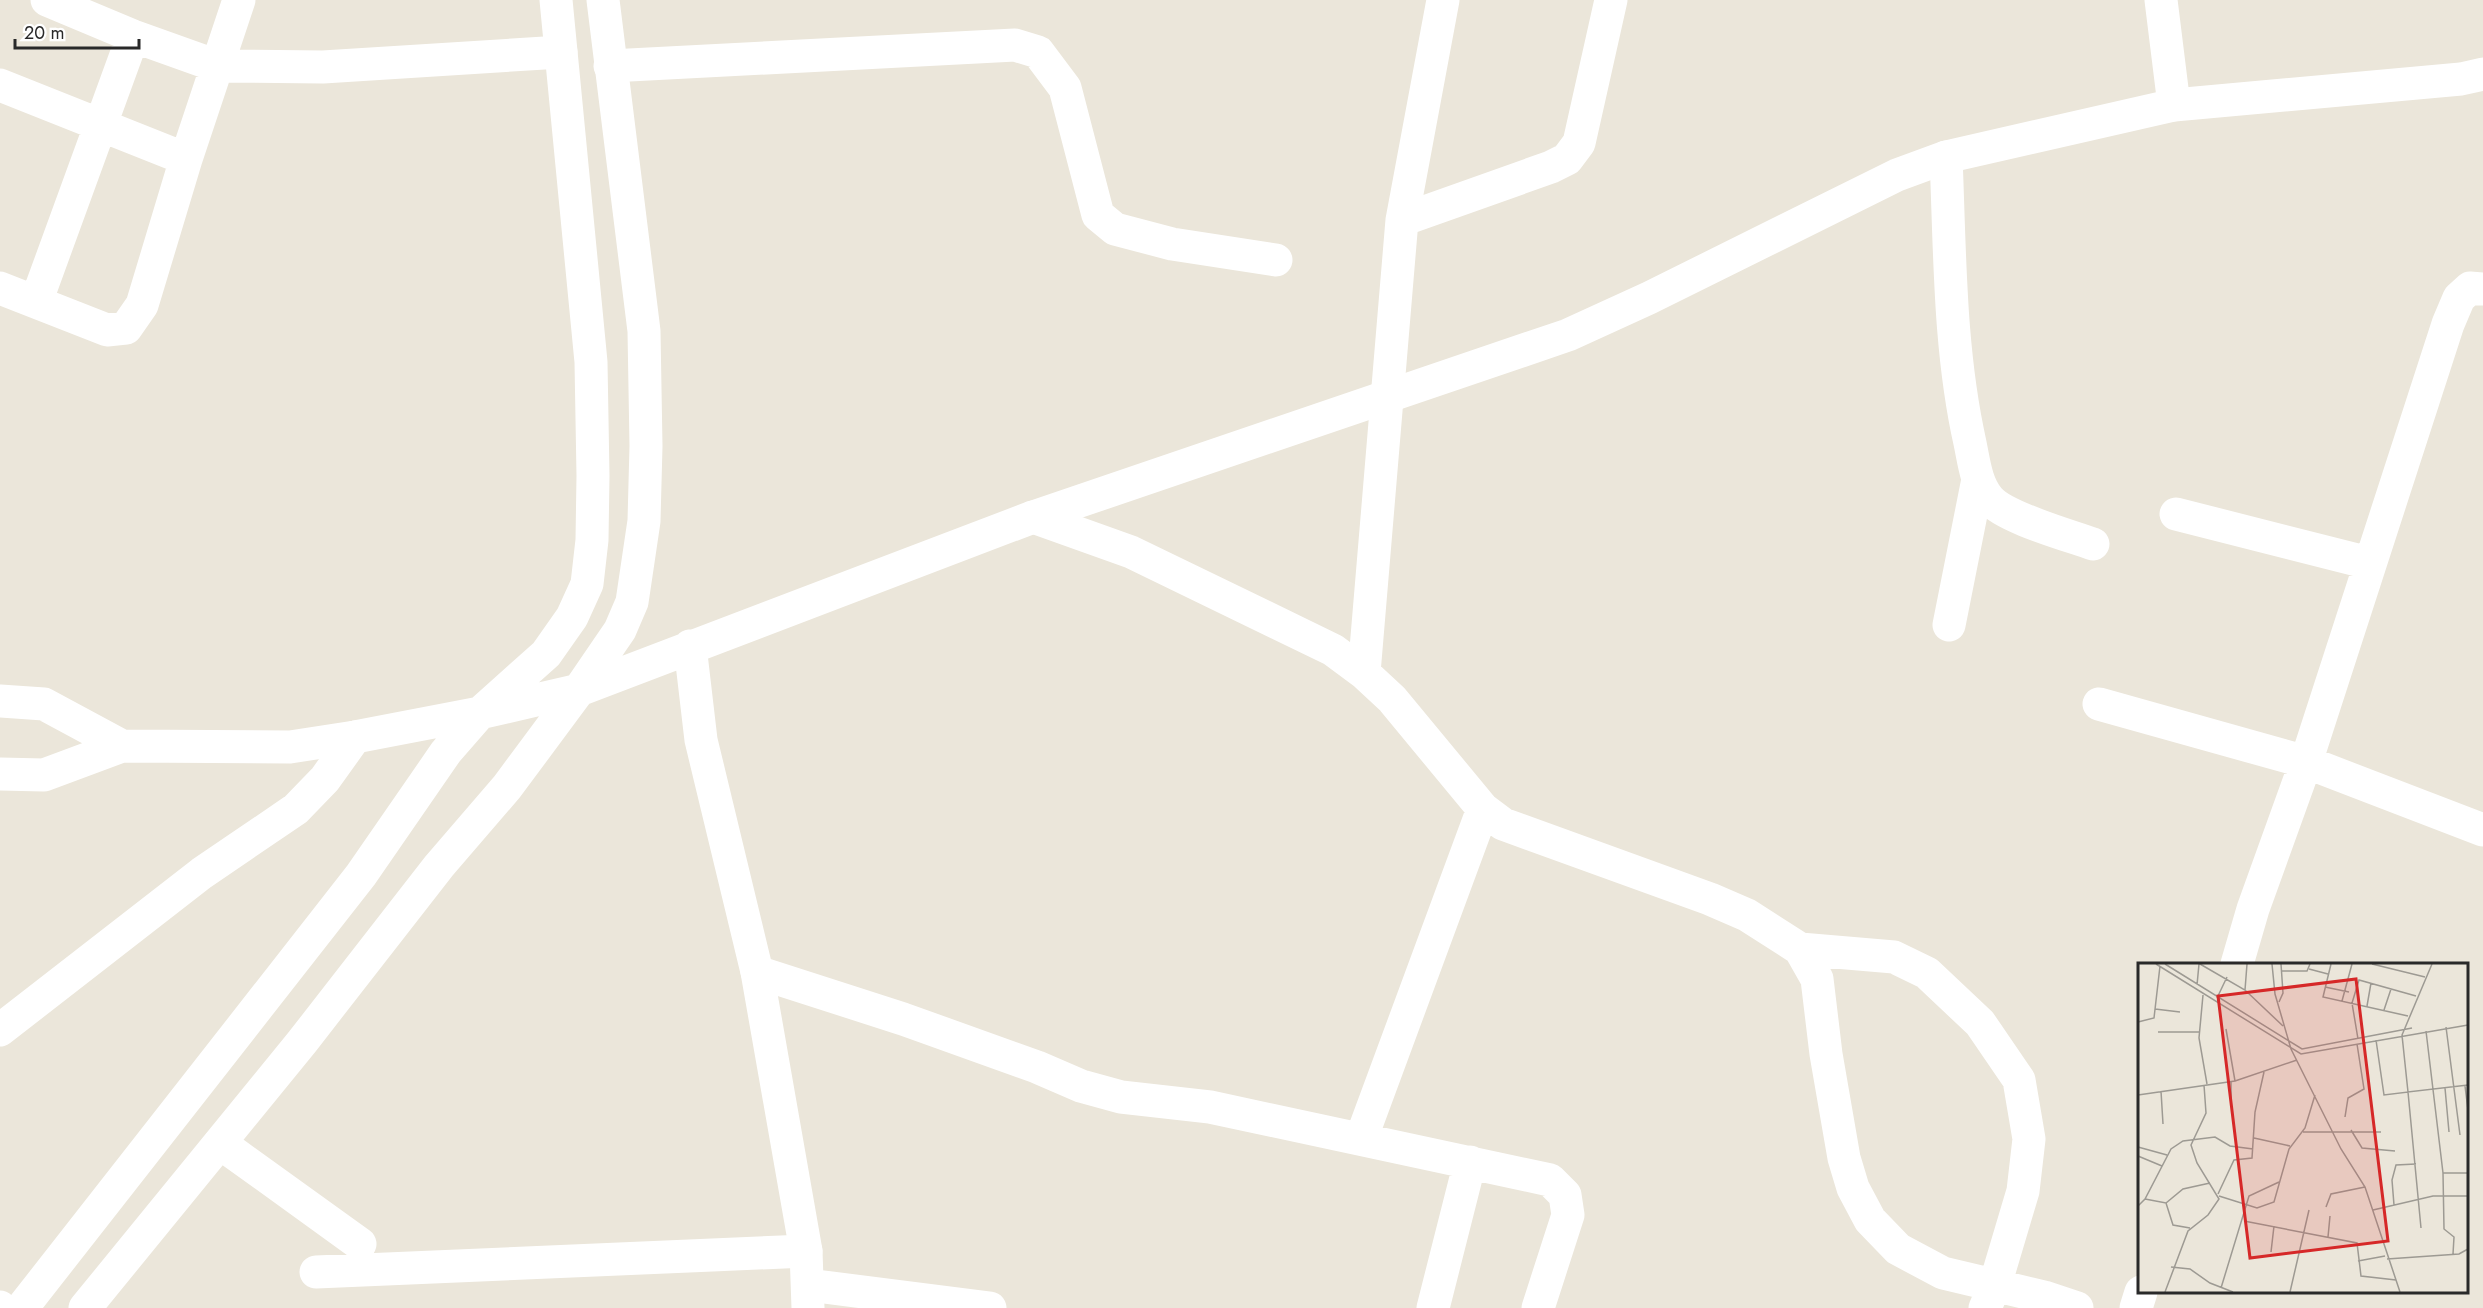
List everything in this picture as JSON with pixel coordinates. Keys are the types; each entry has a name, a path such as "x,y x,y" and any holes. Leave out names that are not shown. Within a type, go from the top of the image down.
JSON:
{"street":[{"path":"47,0 133,36 217,66 323,66 561,52"},
{"path":"0,288 107,330 126,328 142,305 186,159 239,0"},
{"path":"22,1308 361,875 446,752 480,713 546,654 572,617 587,584 592,540 591,362 556,0"},
{"path":"85,1308 302,1042 439,866 507,787 620,630 632,602 644,521 646,446 644,331 603,0"},
{"path":"1364,673 1385,399 1402,220 1443,0"},
{"path":"1402,220 1551,167 1567,159 1579,143 1611,0"},
{"path":"2161,0 2174,105"},
{"path":"36,302 133,36"},
{"path":"610,66 1015,45 1038,52 1065,88 1098,215 1115,229 1161,241 1276,260"},
{"path":"0,774 44,775 122,746 290,747 480,713 579,690 1033,517 1568,335 1649,298 1897,175 1946,157 2174,105 2461,79 2483,74"},
{"path":"0,85 186,159"},
{"path":"1946,157 1952,316 1963,411 1978,479 1989,498 2001,509 2093,544"},
{"path":"2237,963 2253,909 2306,762 2369,563 2459,298 2470,288 2483,289"},
{"path":"1949,625 1978,479"},
{"path":"2176,514 2369,563"},
{"path":"1033,517 1131,552 1333,650 1364,673 1392,699 1483,809 1503,824 1710,899 1747,915 1800,949 1817,979 1826,1054 1844,1158 1853,1188 1870,1220 1898,1249 1990,1296 2044,1297 2077,1308"},
{"path":"690,646 701,740 757,972 806,1251 808,1296 990,1308"},
{"path":"0,701 44,704 122,746"},
{"path":"2099,704 2306,762 2483,830"},
{"path":"0,1030 202,873 296,809 325,779 355,737"},
{"path":"1361,1139 1483,809"},
{"path":"1800,949 1894,957 1927,973 1980,1023 2019,1080 2029,1138 2023,1191 1990,1296"},
{"path":"757,972 903,1019 1121,1097 1210,1107 1550,1180 1565,1195 1568,1215 1538,1308"},
{"path":"220,1143 360,1244"},
{"path":"1432,1308 1470,1162"},
{"path":"316,1272 806,1251"},
{"path":"2136,1308 2141,1293"}]}
